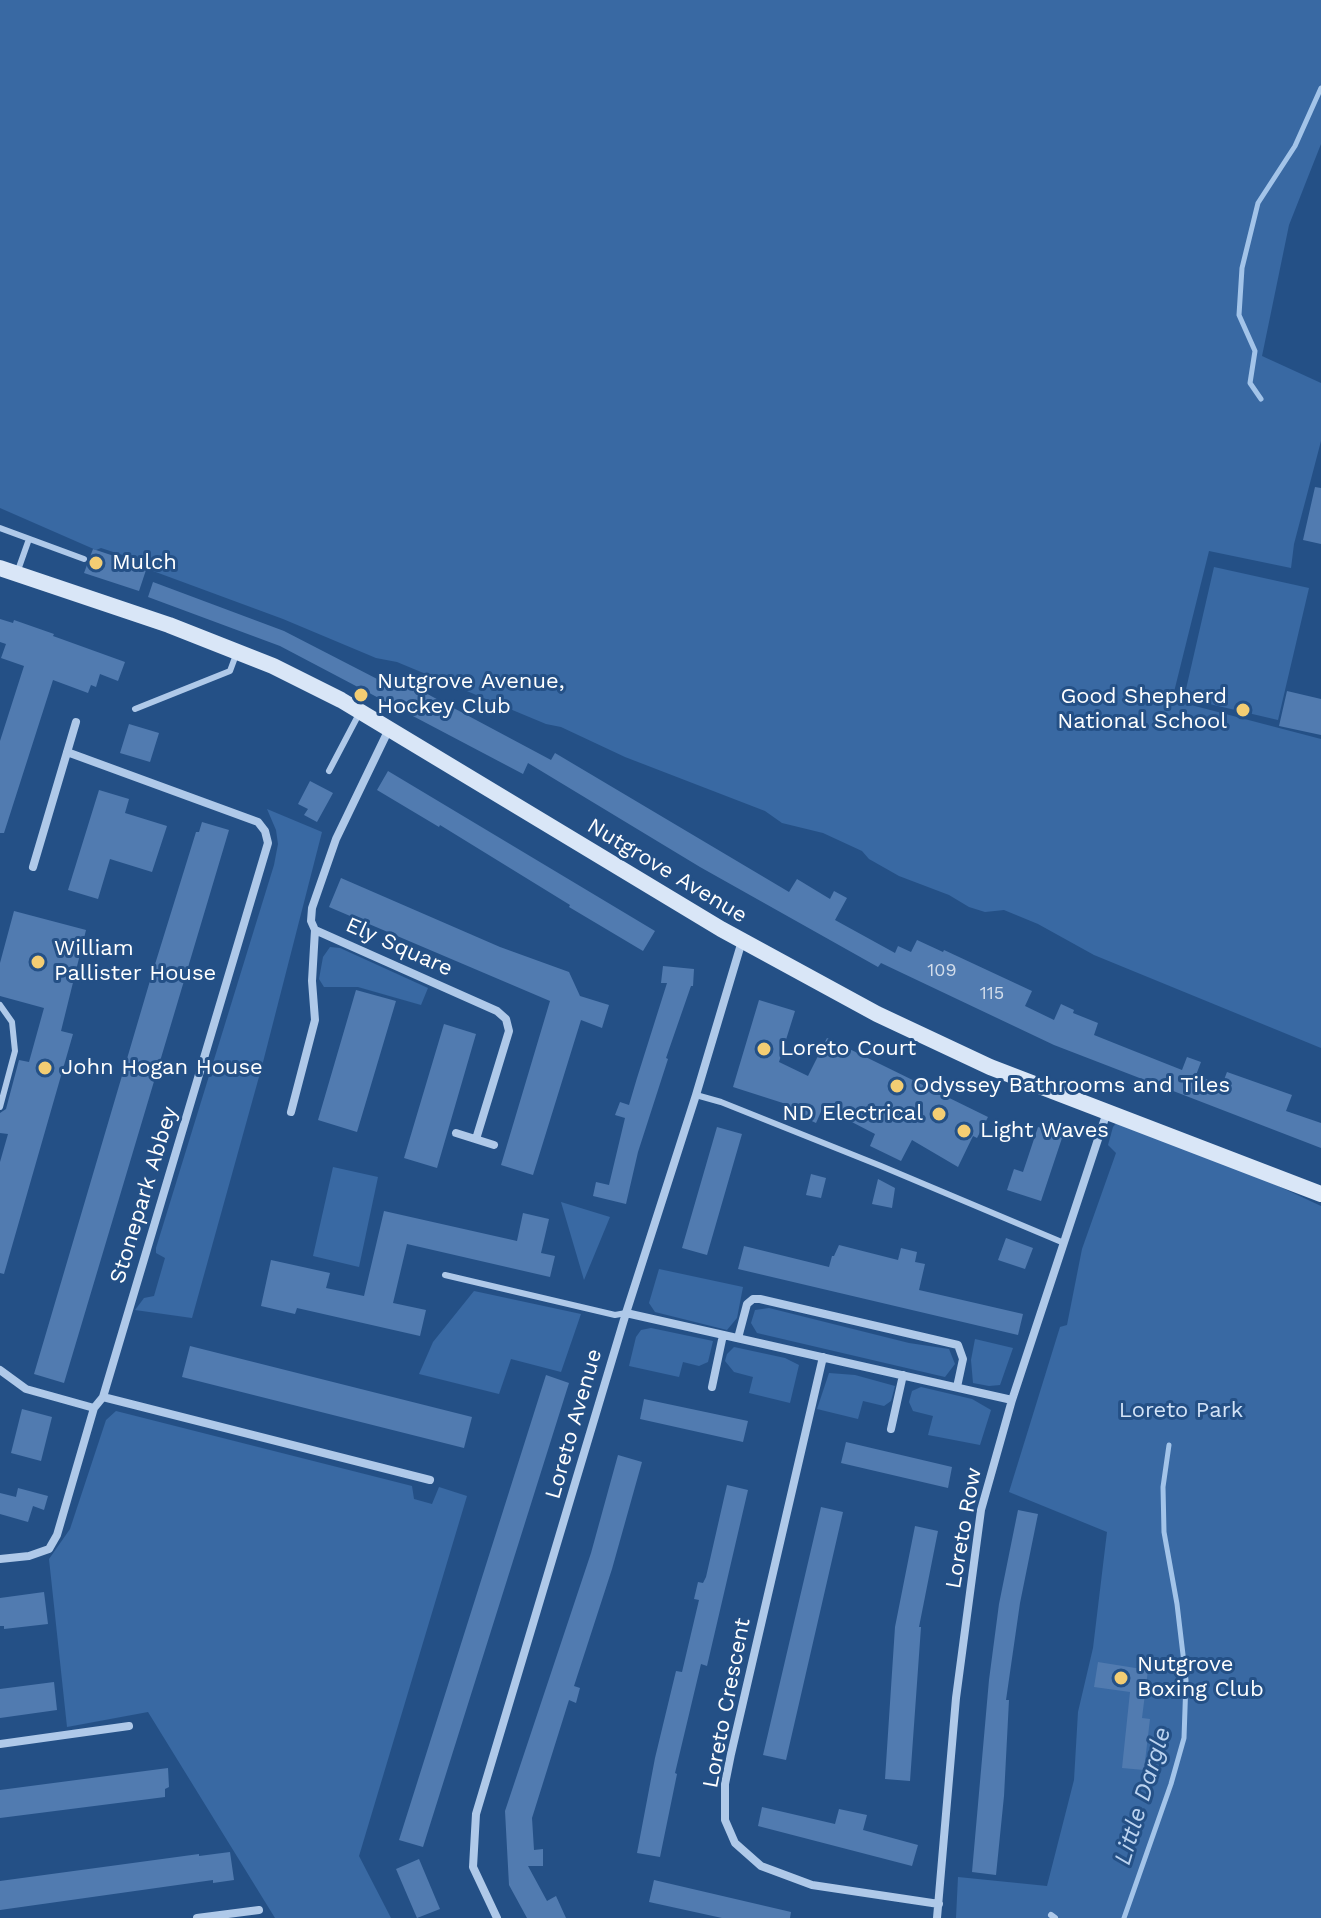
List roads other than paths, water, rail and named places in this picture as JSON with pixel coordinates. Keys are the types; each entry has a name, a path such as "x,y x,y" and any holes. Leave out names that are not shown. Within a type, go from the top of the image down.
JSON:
{"main road":[{"name":"Nutgrove Avenue","path":"8,571 169,625 273,666 389,728 742,941 891,1021 990,1067 1321,1194"}],"street":[{"path":"33,867 76,722"},
{"name":"Ely Square","path":"389,728 336,839 312,908 311,921 315,930 497,1011 506,1019 509,1031 476,1139"},
{"name":"Stonepark Abbey","path":"0,1559 29,1556 49,1549 57,1535 94,1408 103,1397 268,843 265,831 258,822 67,752"},
{"path":"291,1112 315,1020 312,981 315,930"},
{"name":"Loreto Avenue","path":"497,1918 473,1867 476,1814 626,1313 742,941"},
{"name":"Loreto Row","path":"937,1918 956,1698 981,1510 1012,1400 1107,1112"},
{"path":"456,1133 494,1145"},
{"path":"738,1338 747,1304 753,1299 760,1299 958,1345 963,1359 957,1387"},
{"path":"626,1313 1012,1400"},
{"path":"712,1387 723,1335"},
{"name":"Loreto Crescent","path":"823,1357 731,1754 725,1784 725,1820 735,1843 761,1866 812,1885 939,1904"},
{"path":"0,1370 26,1389 94,1408"},
{"path":"891,1429 903,1375"},
{"path":"103,1397 430,1480"},
{"path":"0,1744 129,1726"},
{"path":"197,1918 259,1910"}],"lane":[{"path":"0,528 84,559"},
{"path":"8,571 29,539"},
{"path":"135,709 230,671 237,652"},
{"path":"329,771 360,712"},
{"path":"0,1005 12,1022 15,1051 0,1107"},
{"path":"696,1095 721,1102 881,1166 1064,1243"},
{"path":"445,1275 615,1315 626,1313"}],"waterway":[{"name":"Little Dargle","path":"1261,399 1250,383 1255,351 1239,315 1242,268 1258,203 1295,146 1321,88"},
{"name":"Little Dargle","path":"1124,1918 1184,1738 1186,1680 1164,1532 1163,1487 1169,1445"}],"place":[{"name":"Mulch","path":"96,563"},
{"name":"Nutgrove Avenue, Hockey Club","path":"361,695"},
{"name":"Good Shepherd National School","path":"1243,710"},
{"name":"William Pallister House","path":"38,962"},
{"name":"Loreto Court","path":"764,1049"},
{"name":"John Hogan House","path":"45,1068"},
{"name":"Odyssey Bathrooms and Tiles","path":"897,1086"},
{"name":"ND Electrical","path":"939,1114"},
{"name":"Light Waves","path":"964,1131"},
{"name":"Nutgrove Boxing Club","path":"1121,1678"}],"park label":[{"name":"Loreto Park","path":"1181,1411"}]}
